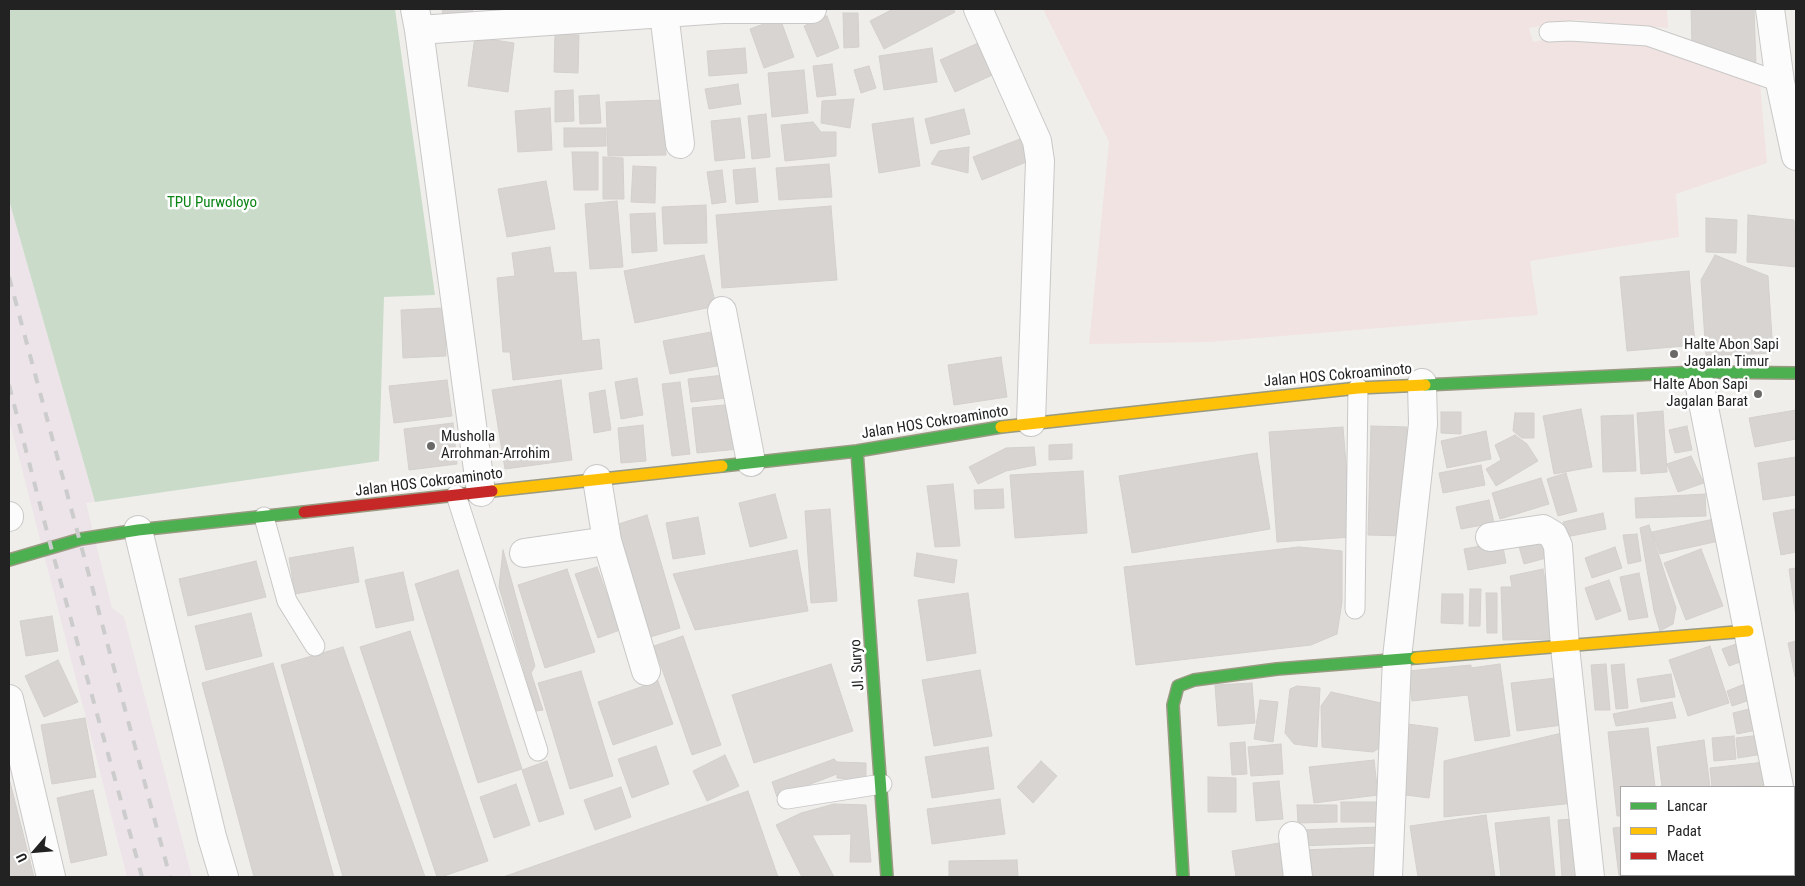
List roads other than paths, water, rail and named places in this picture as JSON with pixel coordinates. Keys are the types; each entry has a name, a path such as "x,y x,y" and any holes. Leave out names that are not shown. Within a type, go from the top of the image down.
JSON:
{"main road":[{"name":"Jalan HOS Cokroaminoto","path":"9,560 81,540 138,530 857,451 1031,422 1422,383 1696,372 1796,373"},
{"name":"Jl. Suryo","path":"857,451 887,876"},
{"path":"1183,877 1173,705 1178,686 1194,680 1277,669 1748,631"}],"street":[{"path":"469,493 417,19 664,13 722,9 812,9"},
{"path":"978,9 1037,141 1040,161 1031,422"},
{"path":"1770,9 1780,82 1796,156"},
{"path":"664,13 680,144"},
{"path":"722,311 751,462"},
{"path":"1696,372 1780,786"},
{"path":"1388,877 1397,658 1423,424 1422,383"},
{"path":"597,479 607,541 646,671"},
{"path":"138,530 212,838 224,877"},
{"path":"1490,537 1543,530 1553,535 1558,546 1565,647 1590,877"},
{"path":"524,553 607,541"},
{"path":"9,698 51,877"},
{"path":"1293,836 1298,877"}],"lane":[{"path":"1549,32 1570,30 1648,36 1780,82"},
{"path":"1355,609 1358,388"},
{"path":"469,493 538,751"},
{"path":"264,517 286,601 316,646"},
{"path":"787,799 882,784"}],"railway":[{"path":"9,277 170,877"},
{"path":"9,385 51,547 142,877"}],"place":[{"name":"Halte Abon Sapi Jagalan Timur","path":"1674,354"},
{"name":"Halte Abon Sapi Jagalan Barat","path":"1758,394"},
{"name":"Musholla Arrohman-Arrohim","path":"431,446"}],"park label":[{"name":"TPU Purwoloyo","path":"212,203"}]}
